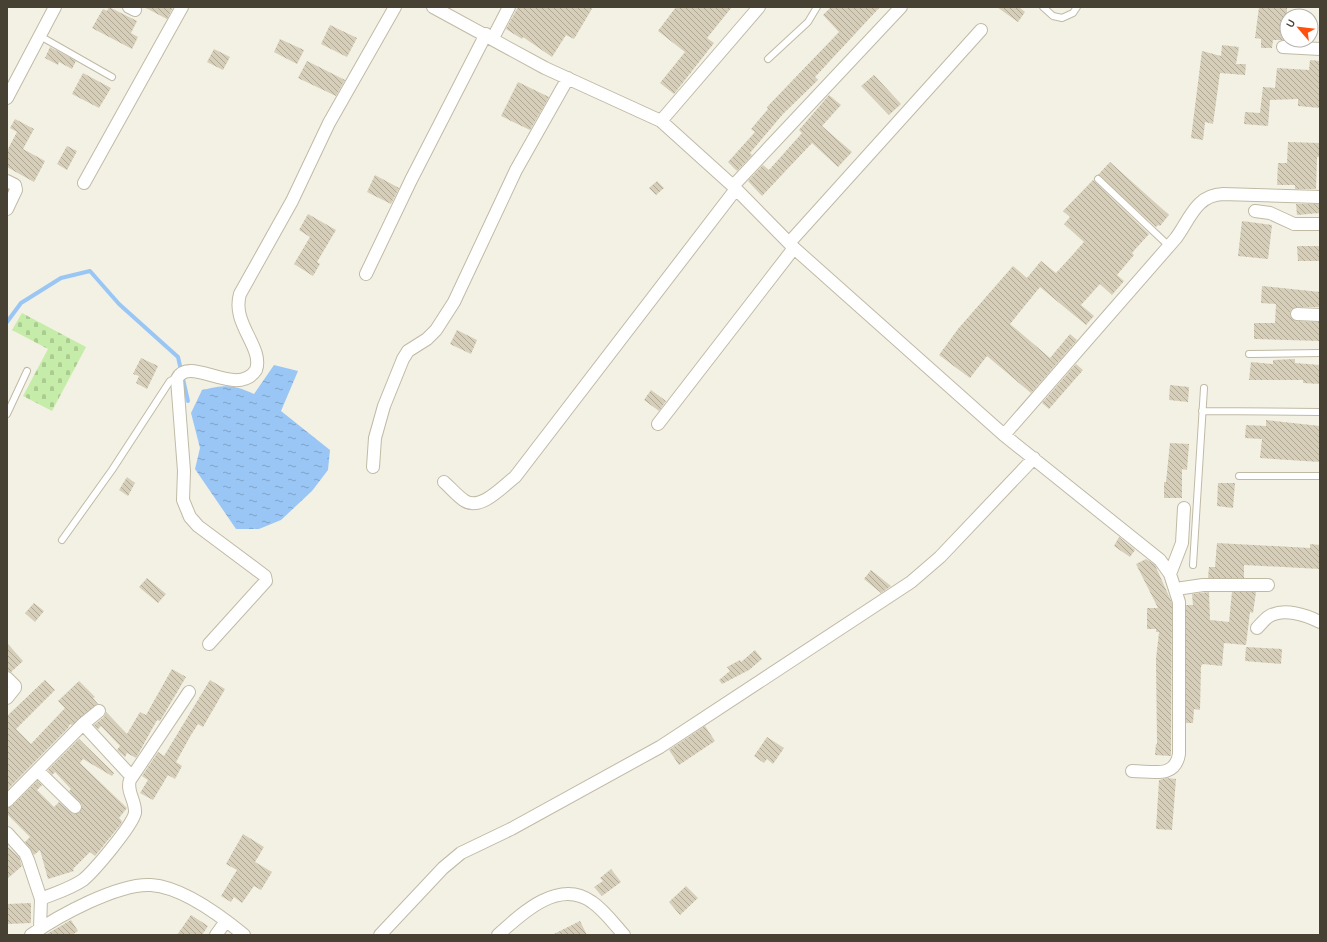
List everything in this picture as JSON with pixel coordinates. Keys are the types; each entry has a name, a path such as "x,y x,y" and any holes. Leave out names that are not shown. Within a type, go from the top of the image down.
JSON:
{"street":[{"path":"7,98 55,7"},
{"path":"84,183 182,7"},
{"path":"209,644 266,582 266,576 198,526 188,512 182,375 194,371 234,381 248,378 256,370 256,356 239,318 237,309 240,294 292,201 329,123 395,7"},
{"path":"433,7 489,36 545,68 661,121 734,187 792,245 1004,435 1034,458 1083,500 1160,560 1170,574 1176,589 1179,610 1178,761 1175,766 1168,771 1132,771"},
{"path":"366,274 411,180 489,36 509,7"},
{"path":"661,121 759,7"},
{"path":"444,482 465,501 472,503 483,501 515,477 734,187 901,7"},
{"path":"658,424 792,245 981,30"},
{"path":"1302,48 1320,49"},
{"path":"373,467 375,438 384,406 408,351 427,339 436,330 454,302 516,170 568,78"},
{"path":"7,181 15,185 16,190 7,209"},
{"path":"1004,435 1169,246 1187,223 1196,206 1208,196 1223,194 1320,198"},
{"path":"1256,211 1270,213 1294,224 1320,224"},
{"path":"1297,314 1320,315"},
{"path":"380,935 443,868 461,853 510,829 660,747 911,582 940,557 1034,458"},
{"path":"1170,574 1182,543 1184,508"},
{"path":"1176,589 1203,585 1268,585"},
{"path":"1257,628 1269,617 1283,613 1302,615 1320,622"},
{"path":"7,678 15,686 15,688 7,698"},
{"path":"41,899 66,889 93,872 130,824 135,807 129,785 132,777 189,692"},
{"path":"7,801 83,724 99,711"},
{"path":"83,724 132,777"},
{"path":"38,771 76,807"},
{"path":"7,833 25,853 41,899 35,932"},
{"path":"35,932 63,914 84,904 118,892 151,885 168,889 192,899 226,921 244,935"},
{"path":"498,935 520,914 553,896 562,893 577,895 591,901 624,935"},
{"path":"216,935 226,921"}],"lane":[{"path":"768,59 808,22 817,7"},
{"path":"1043,7 1053,16 1062,18 1073,13 1077,7"},
{"path":"40,36 112,77"},
{"path":"1098,179 1169,246"},
{"path":"1249,354 1320,353"},
{"path":"7,414 27,371"},
{"path":"62,540 112,470 170,381 182,375"},
{"path":"1193,565 1204,388"},
{"path":"1202,411 1320,412"},
{"path":"1239,476 1320,476"}],"green space":[{"path":"22,313 86,347 52,411 23,396 48,349 12,330"}],"water":[{"path":"274,365 298,371 281,411 330,450 328,470 312,491 281,520 259,529 236,529 195,469 200,448 191,413 202,390 228,386 240,388 254,394"}],"building":[{"path":"109,7 137,21 131,33 138,37 132,49 92,28 103,9 107,11"},
{"path":"144,7 173,7 167,19"},
{"path":"518,7 593,7 574,39 566,35 552,57 523,37 522,39 506,29"},
{"path":"676,7 732,7 707,38 714,43 674,94 660,83 685,52 658,31"},
{"path":"831,7 880,7 815,77 818,80 783,114 750,153 752,155 737,171 728,162 755,132 751,129 768,109 767,107 839,32 823,15"},
{"path":"997,7 1019,7 1025,12 1018,22"},
{"path":"1259,7 1287,7 1279,8 1279,40 1273,40 1272,48 1261,48 1261,39 1255,38"},
{"path":"330,25 357,38 347,57 321,44"},
{"path":"280,39 304,50 297,64 274,52"},
{"path":"1222,45 1239,47 1236,64 1246,64 1245,75 1220,73 1213,124 1205,122 1203,140 1191,138 1202,51 1221,56"},
{"path":"50,47 76,61 72,69 59,62 58,65 45,58"},
{"path":"214,49 230,57 223,70 207,62"},
{"path":"1310,60 1320,61 1320,108 1298,106 1298,99 1270,100 1268,126 1244,124 1245,112 1260,113 1263,87 1275,88 1277,68 1309,70"},
{"path":"307,61 345,80 336,96 298,78"},
{"path":"83,73 111,88 99,108 72,94"},
{"path":"874,75 901,104 889,115 861,86"},
{"path":"518,82 549,97 530,130 501,116"},
{"path":"829,95 841,105 822,126 852,152 838,167 812,143 762,196 748,181 763,165 769,170 802,133 799,130"},
{"path":"15,119 34,129 23,149 45,161 34,182 7,167 7,151 17,132 10,128"},
{"path":"1288,142 1320,143 1320,157 1317,157 1316,189 1295,189 1295,185 1277,185 1278,163 1287,163"},
{"path":"67,146 77,151 67,170 57,164"},
{"path":"1110,162 1169,215 1160,226 1158,225 1156,227 1098,175"},
{"path":"375,175 399,188 391,204 367,192"},
{"path":"1093,180 1149,234 1132,253 1134,255 1117,275 1124,281 1112,295 1100,284 1081,305 1094,316 1086,325 1040,287 1010,324 1050,358 1070,334 1077,340 1031,393 987,356 970,378 939,355 958,329 1013,266 1027,278 1041,261 1056,273 1084,242 1064,224 1070,217 1063,211"},
{"path":"657,181 664,188 656,195 649,188"},
{"path":"1296,204 1320,204 1320,213 1297,215"},
{"path":"308,214 336,230 317,262 320,264 313,276 294,264 310,237 299,230"},
{"path":"1242,221 1272,225 1268,259 1238,256"},
{"path":"1297,246 1320,246 1320,261 1298,261"},
{"path":"1262,286 1320,292 1320,307 1297,307 1291,310 1290,314 1291,318 1296,321 1320,322 1320,341 1254,339 1254,323 1275,323 1276,304 1261,303"},
{"path":"457,330 477,340 471,354 450,344"},
{"path":"141,358 158,366 147,389 136,383 139,376 133,374"},
{"path":"1295,359 1295,363 1320,365 1320,384 1303,383 1303,380 1249,380 1251,362 1273,364 1273,360"},
{"path":"1076,364 1083,370 1049,409 1042,403"},
{"path":"1170,385 1189,387 1188,402 1169,400"},
{"path":"651,390 666,401 659,411 644,400"},
{"path":"1266,420 1320,426 1320,462 1260,458 1262,439 1245,438 1246,425 1266,426"},
{"path":"1170,443 1189,444 1187,470 1182,469 1182,498 1164,498 1164,482 1166,482"},
{"path":"127,477 135,483 128,496 119,490"},
{"path":"1218,483 1235,483 1233,508 1217,506"},
{"path":"1119,537 1135,550 1130,557 1114,546"},
{"path":"1217,543 1310,548 1310,544 1320,545 1320,569 1244,565 1244,578 1208,578 1209,567 1215,567"},
{"path":"1146,559 1155,565 1172,603 1171,756 1155,755 1157,744 1156,659 1159,632 1156,632 1156,629 1147,629 1147,608 1158,608 1136,564"},
{"path":"871,570 891,586 881,593 864,579"},
{"path":"147,578 166,594 158,603 139,587"},
{"path":"1209,592 1210,620 1229,622 1232,592 1256,592 1253,613 1250,612 1246,645 1224,643 1222,666 1203,664 1201,666 1200,710 1194,709 1193,723 1186,723 1186,605 1193,605 1192,594"},
{"path":"34,603 44,611 35,622 25,613"},
{"path":"7,643 23,661 11,672 7,671"},
{"path":"1246,647 1282,649 1281,664 1245,661"},
{"path":"755,650 762,659 749,670 722,684 719,680 730,671 727,667 740,660 741,662"},
{"path":"172,669 186,677 160,721 157,720 136,758 127,753 125,757 117,750 120,746 101,726 98,729 94,725 104,717 106,712 127,734 140,712 146,715"},
{"path":"45,680 55,690 16,729 31,744 65,708 58,701 79,681 95,697 93,698 98,704 72,725 70,724 68,728 7,790 7,716"},
{"path":"210,680 225,689 203,727 198,724 176,762 182,766 175,779 168,775 153,800 140,793 148,780 142,776 158,752 164,756"},
{"path":"705,726 715,741 679,765 669,750"},
{"path":"767,737 784,748 773,764 767,759 764,763 754,756"},
{"path":"79,739 114,773 112,776 83,759 80,763 127,808 119,818 122,821 121,824 95,856 90,852 73,869 74,871 48,879 40,850 34,855 25,842 30,837 7,814 7,808 12,806 37,781 42,785 37,790 54,807 59,802 73,814 80,812 82,805 69,791 71,789 55,772 52,775 48,770"},
{"path":"1167,778 1176,779 1172,830 1156,829 1159,780"},
{"path":"243,834 264,847 255,862 272,872 261,890 254,886 242,903 234,897 231,902 221,896 237,870 226,864"},
{"path":"7,846 19,857 22,866 7,879"},
{"path":"611,869 621,882 602,896 594,887 603,881 600,878"},
{"path":"686,886 698,898 680,915 669,902"},
{"path":"31,903 31,923 7,924 7,904"},
{"path":"191,915 208,926 202,935 177,935"},
{"path":"71,920 78,931 72,935 45,935"},
{"path":"580,921 587,935 552,935"}],"waterway":[{"path":"7,322 21,303 61,278 90,271 119,304 178,357 188,401"}]}
